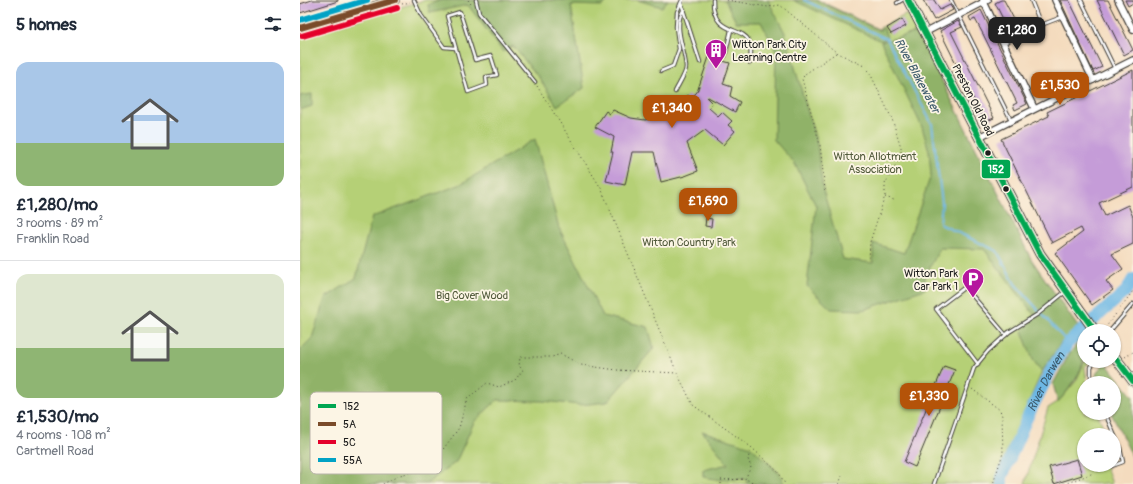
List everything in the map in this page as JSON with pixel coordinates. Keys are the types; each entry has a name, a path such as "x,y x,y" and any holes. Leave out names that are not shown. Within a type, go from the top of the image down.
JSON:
{"main road":[{"path":"300,28 395,0"},
{"name":"Preston Old Road","path":"908,0 926,32 978,137 1040,254 1065,292 1090,324"},
{"path":"1121,365 1133,381"}],"street":[{"path":"1055,0 1093,80"},
{"path":"1118,0 1133,30"},
{"path":"926,32 985,1 1034,108"},
{"path":"978,137 1133,60"}],"lane":[{"path":"414,0 423,18 444,46 454,48"},
{"path":"476,0 479,13 535,82"},
{"path":"713,0 716,19 731,30 741,34 749,40 752,50 750,63"},
{"path":"897,3 902,0"},
{"path":"951,0 960,15 1011,120"},
{"path":"1031,0 1040,25"},
{"path":"1081,0 1115,69"},
{"path":"682,1 700,62"},
{"path":"661,71 673,66 679,49 676,27 677,12 682,1"},
{"path":"675,92 686,68 679,26 680,14 684,9"},
{"path":"460,12 475,60 491,56 496,75 486,77 487,84 468,92 454,48 446,16 460,12"},
{"path":"1003,43 1040,25 1063,17"},
{"path":"714,52 725,56 731,30"},
{"path":"978,364 936,309 965,287 1006,335"},
{"path":"934,484 974,368 988,351 1006,335 1038,314 1065,292"},
{"path":"1116,324 1133,304"},
{"path":"1121,453 1123,462 1121,463"}],"path":[{"path":"727,0 768,7 780,5 836,52 864,66 869,71 892,119 902,147 901,155 886,184 885,196 870,242 869,259"},
{"path":"825,190 820,145 802,79 805,74 836,52"},
{"path":"535,82 600,188 677,373 692,404 752,447 779,473 785,484"},
{"path":"885,196 894,200"},
{"path":"1108,324 1133,290"},
{"path":"1121,357 1133,352"},
{"path":"442,451 459,428 467,399 487,383 499,387 515,380 523,370 519,366 520,357 552,356 561,354 581,365 617,370 677,373"},
{"path":"967,386 991,401 1000,410 1002,416 1002,453 993,484"},
{"path":"746,479 751,467 748,460 752,447"},
{"path":"1064,484 1096,472"},
{"path":"383,484 404,474"},
{"path":"839,484 842,476"},
{"path":"721,484 721,480 746,479 758,484"}],"green space":[{"name":"Witton Country Park","path":"425,0 818,0 878,29 907,14 919,35 1031,259 1077,326 1077,328 1061,343 1042,372 1000,467 998,484 300,484 300,36"},
{"path":"441,0 609,0 602,6 571,5 584,88 557,106 540,79 513,46 503,52 468,5 430,13 428,5"},
{"path":"637,0 668,0 662,7"},
{"path":"725,0 768,0 785,33 817,144 823,190 843,259 873,263 873,243 904,253 931,175 929,151 922,127 881,42 914,33 919,35 1031,259 1077,326 1077,328 1061,343 1042,372 1033,360 1022,331 1035,316 984,249 940,248 925,277 925,289 863,310 831,309 807,286 816,206 795,164 774,140 776,51 761,22 736,22"},
{"path":"793,0 816,0 879,30 884,28 887,38 881,41"},
{"path":"312,94 312,106 300,110 300,96"},
{"name":"Big Cover Wood","path":"535,139 559,228 603,316 648,327 654,348 607,402 580,405 542,401 497,400 474,422 456,462 442,472 442,392 310,392 310,474 440,474 426,484 300,484 300,350 312,338 325,298 356,278 372,217 459,185"},
{"path":"1077,344 1077,368 1081,368 1075,380 1058,402 1053,384 1068,356"},
{"path":"1082,368 1085,368 1086,376 1078,376"},
{"path":"1100,368 1110,368 1116,376 1096,376 1096,374"},
{"path":"1077,379 1077,420 1100,420 1104,428 1077,428 1077,472 1108,472 1112,484 1025,484 1048,408 1059,401"},
{"path":"1121,382 1133,397 1133,458 1121,433 1121,428 1118,428 1114,420 1121,420"},
{"path":"702,431 751,447 779,473 784,484 748,484 745,479 721,480 703,477 703,470 728,464"}],"building":[{"path":"312,0 338,1 300,13 300,4"},
{"path":"923,0 934,0 940,10 950,5 953,10 934,20"},
{"path":"1004,0 1018,27 1009,31 995,3"},
{"path":"1060,0 1069,0 1102,67 1093,71"},
{"path":"1097,0 1108,0 1133,50 1124,55"},
{"path":"1125,0 1133,0 1133,3 1128,6"},
{"path":"981,10 1027,104 1015,110 1013,105 1017,103 982,32 975,19 971,21 969,17"},
{"path":"902,19 906,26 891,34 887,28"},
{"path":"958,21 962,27 951,32 994,118 985,122 940,31"},
{"path":"709,57 730,63 723,84 732,87 730,96 740,102 735,112 708,97 707,98 712,103 709,108 718,116 722,112 732,121 728,125 735,131 723,145 705,130 687,143 698,171 661,182 654,152 632,152 625,185 606,181 613,152 611,152 614,137 595,127 606,111 610,114 613,110 631,118 645,120 667,114 677,108 688,95 691,98 697,92"},
{"path":"1133,70 1133,187 1099,203 1105,216 1128,205 1133,217 1133,244 1112,254 1123,269 1106,281 1113,290 1092,305 1055,253 1083,232 1081,228 1052,243 1001,139 1049,116 1047,112"},
{"path":"706,218 712,219 711,227 705,226"},
{"path":"944,366 955,370 915,467 904,462"},
{"path":"1077,459 1077,472 1081,472 1082,475 1054,484 1049,467"}],"waterway":[{"name":"River Blakewater","path":"804,0 887,39 932,124 942,203 940,224 997,251 1015,284 1068,343"},
{"name":"River Darwen","path":"1002,484 1002,477 1027,418 1051,370 1068,343 1126,291 1133,279"}],"transit line":[{"name":"55A","path":"300,20 367,0"},
{"name":"5A","path":"300,28 395,0"},
{"name":"152","path":"908,0 1040,254 1090,324"},
{"name":"5C","path":"302,36 397,8"},
{"name":"152","path":"1121,365 1133,381"}],"place":[{"name":"Witton Park City Learning Centre","path":"716,70"},
{"name":"Witton Park Car Park 1","path":"973,298"}],"park label":[{"name":"Witton Allotment Association","path":"875,162"}]}
